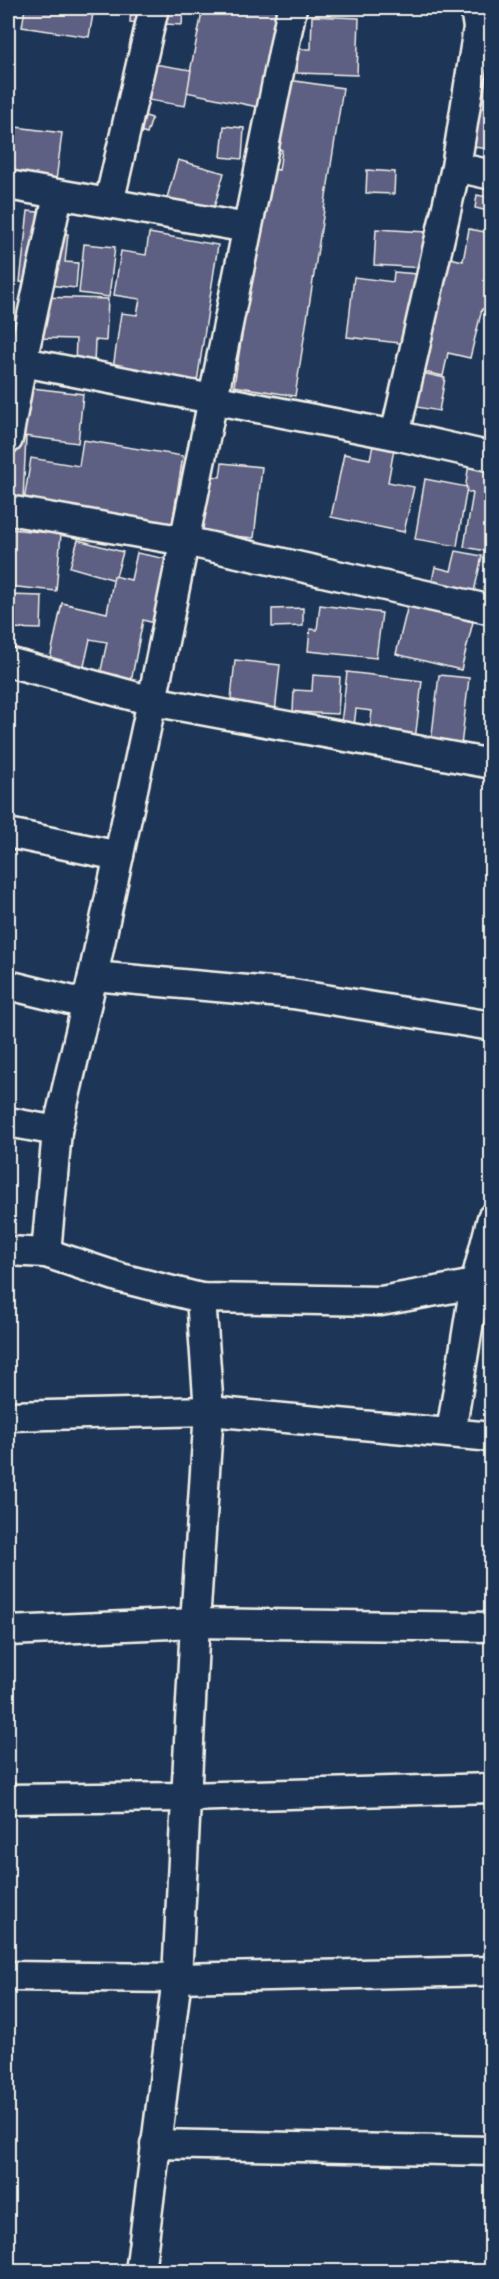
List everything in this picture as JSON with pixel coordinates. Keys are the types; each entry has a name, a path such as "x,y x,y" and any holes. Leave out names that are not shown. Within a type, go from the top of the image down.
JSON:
{"street":[{"path":"109,203 154,8"},
{"path":"46,1253 57,1131 152,700 292,8"},
{"path":"395,435 456,167 478,28 475,8"},
{"path":"456,167 492,176"},
{"path":"8,185 247,228"},
{"path":"8,439 15,360 58,195"},
{"path":"15,360 395,435 492,457"},
{"path":"8,510 185,541 492,610"},
{"path":"8,662 152,700 492,764"},
{"path":"8,834 119,856"},
{"path":"93,976 293,994 492,1026"},
{"path":"8,985 86,1004"},
{"path":"8,1122 57,1131"},
{"path":"451,1432 483,1285 492,1218"},
{"path":"8,1251 46,1253 122,1278 201,1298 381,1301 483,1285"},
{"path":"140,2271 177,1978 195,1623 209,1411 201,1298"},
{"path":"8,1416 209,1411 492,1437"},
{"path":"8,1631 195,1623 492,1627"},
{"path":"8,1799 186,1797 492,1788"},
{"path":"8,1976 177,1978 492,1971"},
{"path":"155,2144 492,2151"}],"building":[{"path":"25,8 94,8 89,37 22,27"},
{"path":"131,8 183,8 182,25 130,22"},
{"path":"203,8 279,8 258,107 186,92"},
{"path":"312,16 359,18 357,75 297,73 298,49 311,49"},
{"path":"148,63 191,70 185,106 142,99"},
{"path":"474,71 492,74 490,149 465,146"},
{"path":"288,80 343,88 295,396 234,386 268,168 279,170 282,150 278,149"},
{"path":"123,109 152,118 147,134 118,126"},
{"path":"8,126 62,133 55,189 13,184 15,168 8,167"},
{"path":"224,126 244,128 242,159 221,157"},
{"path":"178,160 224,173 210,221 164,208"},
{"path":"367,170 395,172 394,194 366,193"},
{"path":"477,195 492,198 492,212 475,208"},
{"path":"28,211 47,213 45,232 68,234 65,262 78,263 76,288 20,282"},
{"path":"492,225 492,311 482,309 470,358 448,353 443,376 421,371 446,257 463,261 469,229 490,233"},
{"path":"376,229 427,232 425,268 374,265"},
{"path":"149,233 218,245 197,382 112,376 121,313 137,315 140,299 114,295 121,251 146,255"},
{"path":"84,244 115,247 109,297 79,293"},
{"path":"394,272 417,274 408,344 347,337 354,277 393,282"},
{"path":"40,297 108,299 106,341 95,340 94,364 75,364 76,339 38,338"},
{"path":"413,371 445,378 439,411 406,405"},
{"path":"15,386 83,394 78,443 8,434"},
{"path":"8,436 26,437 23,499 8,498"},
{"path":"83,440 183,456 171,531 23,507 31,458 79,466"},
{"path":"373,445 394,449 388,482 414,487 404,532 331,517 344,454 370,459"},
{"path":"222,463 262,467 254,538 193,532 200,475 220,477"},
{"path":"469,463 492,467 492,552 464,547 473,493 465,491"},
{"path":"425,479 467,487 457,546 415,539"},
{"path":"10,529 61,534 56,591 8,586"},
{"path":"78,540 123,552 115,580 70,567"},
{"path":"456,551 482,556 472,601 430,591 435,567 451,571"},
{"path":"137,553 167,559 154,623 143,620 131,682 100,675 107,642 90,639 84,666 50,659 62,603 107,613 114,576 131,580"},
{"path":"8,595 42,596 41,629 8,628"},
{"path":"320,605 382,613 376,658 308,651 310,629 317,630"},
{"path":"408,605 473,622 461,670 396,654"},
{"path":"303,608 303,626 272,627 272,609"},
{"path":"235,660 280,665 275,713 230,708"},
{"path":"347,672 422,681 415,740 369,735 372,711 356,709 353,735 340,733"},
{"path":"313,675 340,677 338,714 293,712 294,690 312,691"},
{"path":"439,675 469,678 461,746 431,743"}]}
